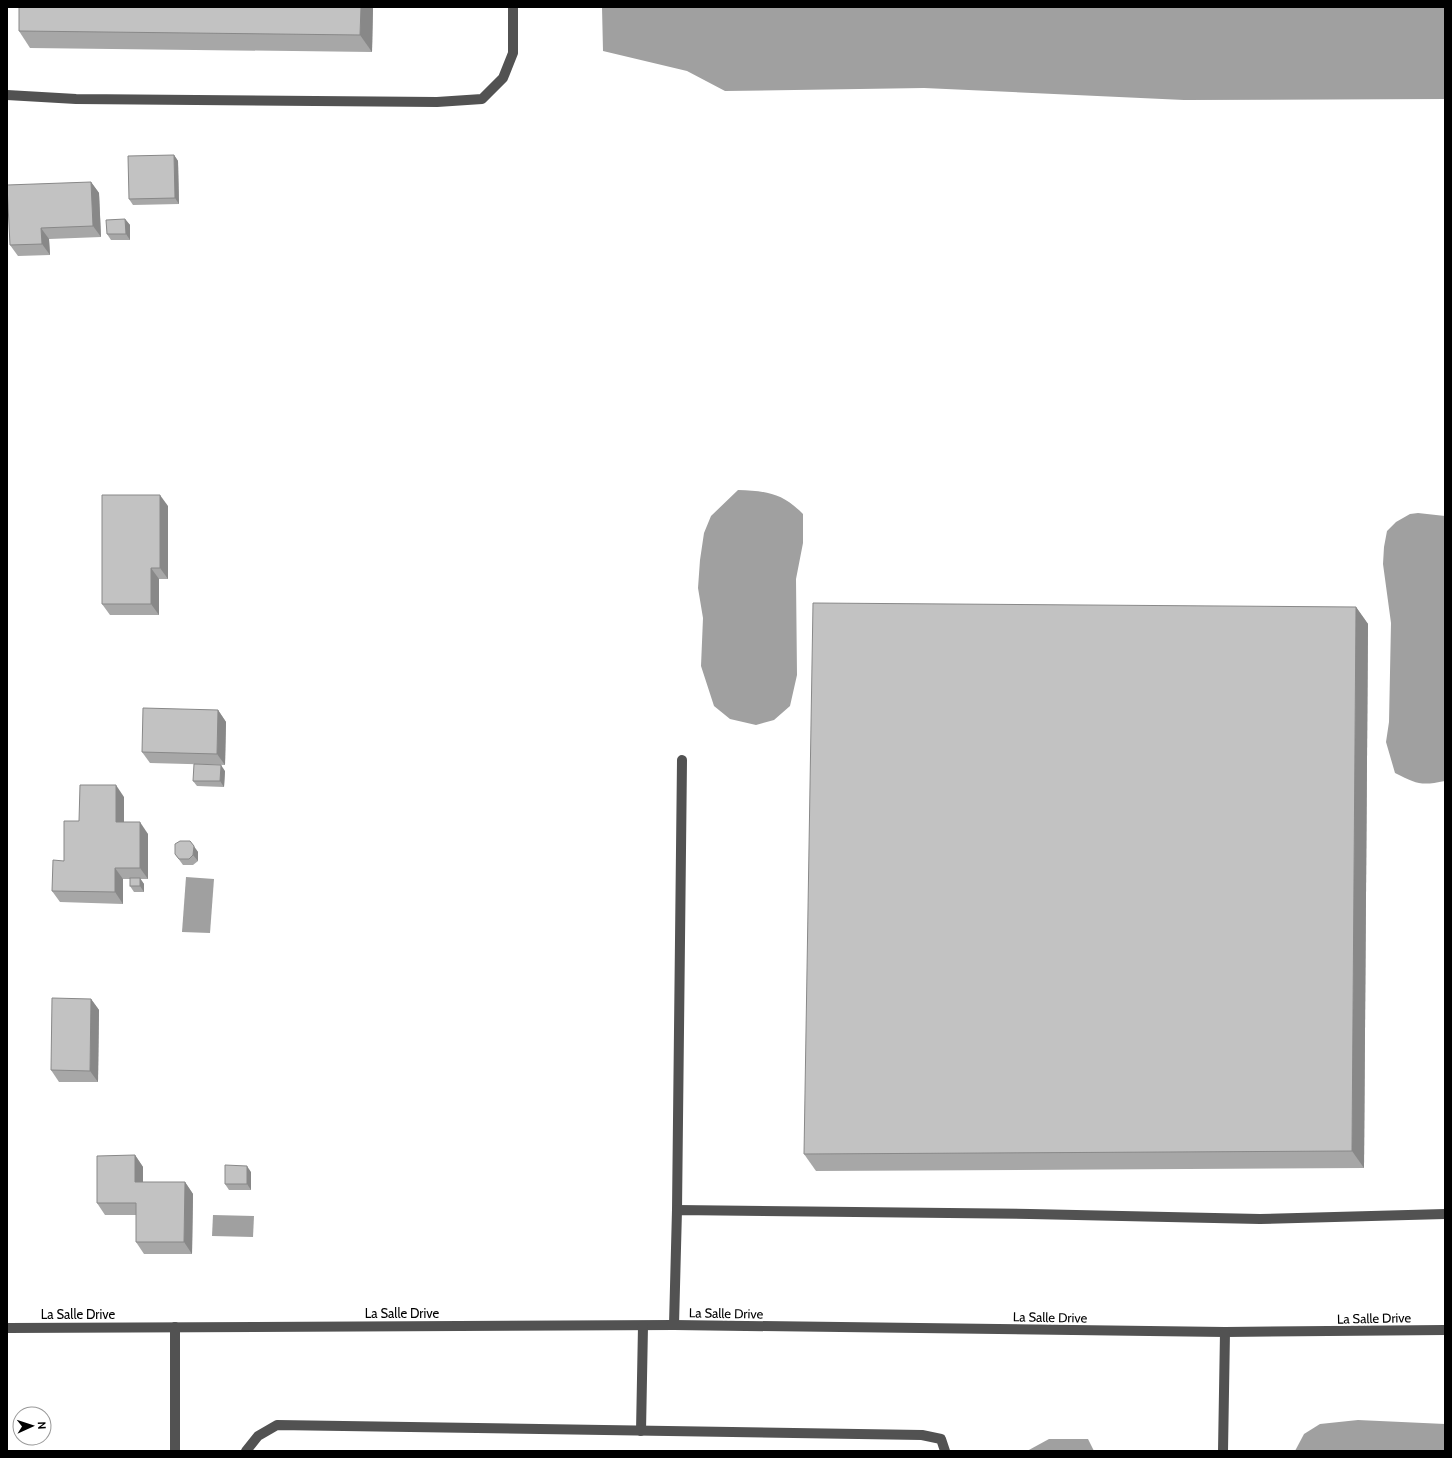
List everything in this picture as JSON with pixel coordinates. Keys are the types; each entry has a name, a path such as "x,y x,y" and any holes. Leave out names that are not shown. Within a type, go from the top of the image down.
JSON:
{"street":[{"path":"7,95 84,99 437,102 482,99 504,78 513,53 513,7"},
{"path":"674,1325 677,1210 682,760"},
{"path":"677,1210 1030,1214 1260,1219 1445,1214"},
{"name":"La Salle Drive","path":"7,1328 674,1325 1225,1332 1445,1330"},
{"path":"641,1431 644,1326"},
{"path":"175,1327 175,1451"},
{"path":"1223,1451 1225,1332"},
{"path":"246,1451 258,1436 278,1425 922,1435 941,1439 945,1451"}],"shaded area":[{"path":"602,7 1445,7 1445,99 1184,100 924,88 725,91 687,71 603,51"},
{"path":"738,490 774,494 781,497 803,514 803,543 796,579 797,675 790,706 774,720 756,725 730,719 714,706 701,666 703,618 698,588 704,533 711,516"},
{"path":"1418,513 1445,516 1445,781 1424,784 1414,782 1395,773 1386,742 1389,722 1391,623 1383,564 1384,547 1387,531 1396,522 1410,514"},
{"path":"186,877 214,879 210,933 182,932"},
{"path":"213,1215 254,1216 253,1237 212,1236"},
{"path":"1358,1420 1445,1424 1445,1451 1295,1451 1304,1434 1320,1424"},
{"path":"1049,1439 1088,1439 1094,1451 1027,1451"}],"building":[{"path":"19,7 361,7 360,35 19,31"},
{"path":"174,155 175,198 129,199 128,156"},
{"path":"91,182 93,226 41,228 42,244 10,245 7,185"},
{"path":"125,219 126,234 107,234 106,220"},
{"path":"102,495 160,495 160,568 151,568 151,604 102,604"},
{"path":"813,603 1356,607 1352,1151 804,1154"},
{"path":"143,708 218,710 217,754 142,752"},
{"path":"194,764 221,765 220,781 193,781"},
{"path":"80,785 116,785 116,822 140,822 140,868 115,868 115,892 52,891 53,860 64,861 64,821 79,821"},
{"path":"180,841 190,841 194,846 193,855 189,859 179,859 175,854 175,844"},
{"path":"130,878 140,878 140,886 130,886"},
{"path":"52,998 91,999 90,1071 51,1070"},
{"path":"135,1155 135,1182 185,1182 184,1242 136,1242 136,1203 97,1203 97,1156"},
{"path":"225,1165 247,1166 247,1184 225,1184"}]}
